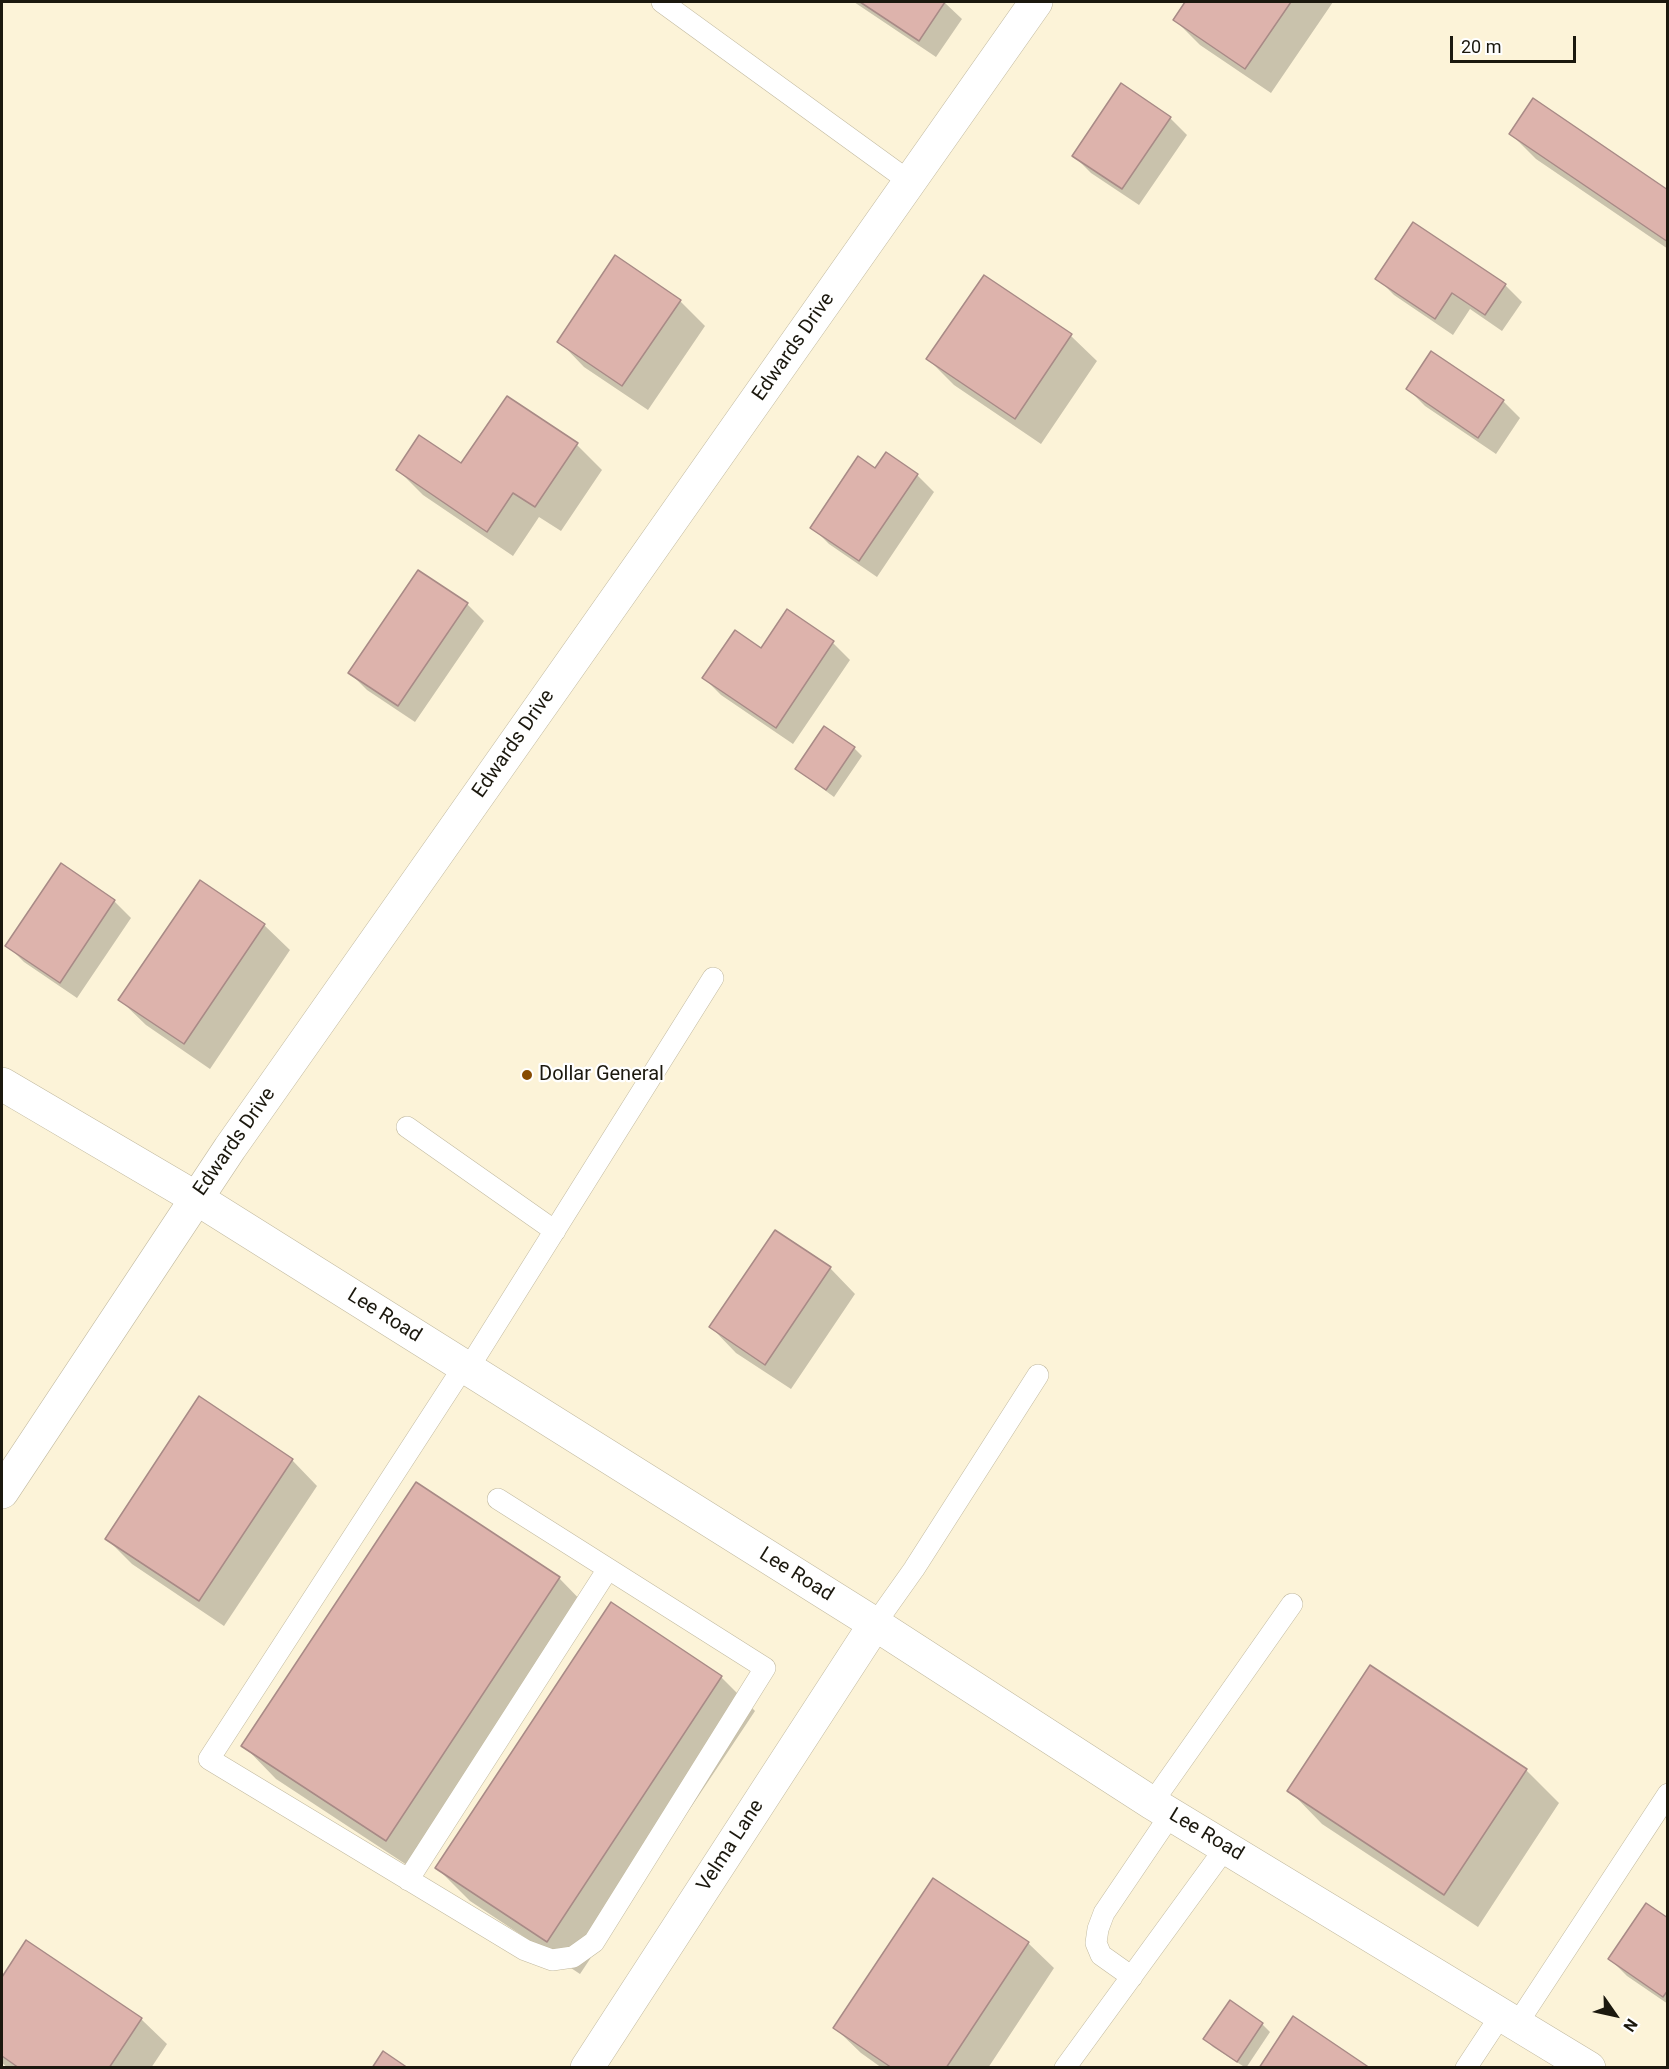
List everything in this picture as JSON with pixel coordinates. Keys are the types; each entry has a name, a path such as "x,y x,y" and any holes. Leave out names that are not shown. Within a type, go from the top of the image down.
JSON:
{"street":[{"name":"Edwards Drive","path":"2,1492 196,1198 1036,2"},
{"name":"Lee Road","path":"2,1084 196,1198 875,1624 1162,1808 1589,2067"},
{"name":"Velma Lane","path":"587,2067 875,1624"}],"lane":[{"path":"662,2 910,182"},
{"path":"498,1499 765,1668 594,1942 573,1957 552,1960 525,1950 209,1759 555,1231 713,978"},
{"path":"407,1127 555,1231"},
{"path":"875,1624 914,1569 1038,1375"},
{"path":"408,1880 608,1569"},
{"path":"1132,1977 1101,1955 1096,1943 1104,1913 1162,1808 1292,1604"},
{"path":"1466,2067 1509,2019 1668,1794"},
{"path":"1065,2067 1226,1847"}],"building":[{"path":"860,2 945,2 919,41"},
{"path":"1185,2 1291,2 1245,69 1173,20"},
{"path":"1121,83 1171,117 1122,189 1072,156"},
{"path":"1533,98 1668,190 1668,242 1509,134"},
{"path":"1413,222 1506,284 1485,315 1452,293 1435,319 1375,279"},
{"path":"615,255 681,300 622,386 557,342"},
{"path":"984,275 1072,334 1015,419 926,359"},
{"path":"1431,351 1504,400 1478,438 1406,389"},
{"path":"507,396 578,443 535,507 513,493 487,532 396,470 419,435 461,463"},
{"path":"886,452 918,474 859,561 810,528 858,456 875,468"},
{"path":"418,570 468,603 398,706 348,673"},
{"path":"787,609 834,641 776,728 702,678 735,630 761,648"},
{"path":"824,726 855,747 826,790 795,769"},
{"path":"61,863 115,900 60,983 5,946"},
{"path":"200,880 265,924 184,1044 118,1000"},
{"path":"775,1230 831,1267 765,1365 709,1327"},
{"path":"199,1396 293,1459 199,1601 105,1539"},
{"path":"416,1482 560,1577 386,1841 241,1746"},
{"path":"611,1602 722,1676 547,1942 435,1868"},
{"path":"1370,1665 1527,1769 1444,1895 1287,1791"},
{"path":"933,1878 1029,1942 946,2068 892,2068 833,2028"},
{"path":"1646,1903 1668,1918 1668,1990 1663,1997 1608,1959"},
{"path":"26,1940 142,2018 109,2068 19,2068 2,2056 2,1977"},
{"path":"1230,2000 1263,2023 1237,2062 1203,2039"},
{"path":"1293,2016 1370,2068 1259,2068"},
{"path":"383,2051 408,2068 372,2068"}],"place":[{"name":"Dollar General","path":"527,1075"}]}
